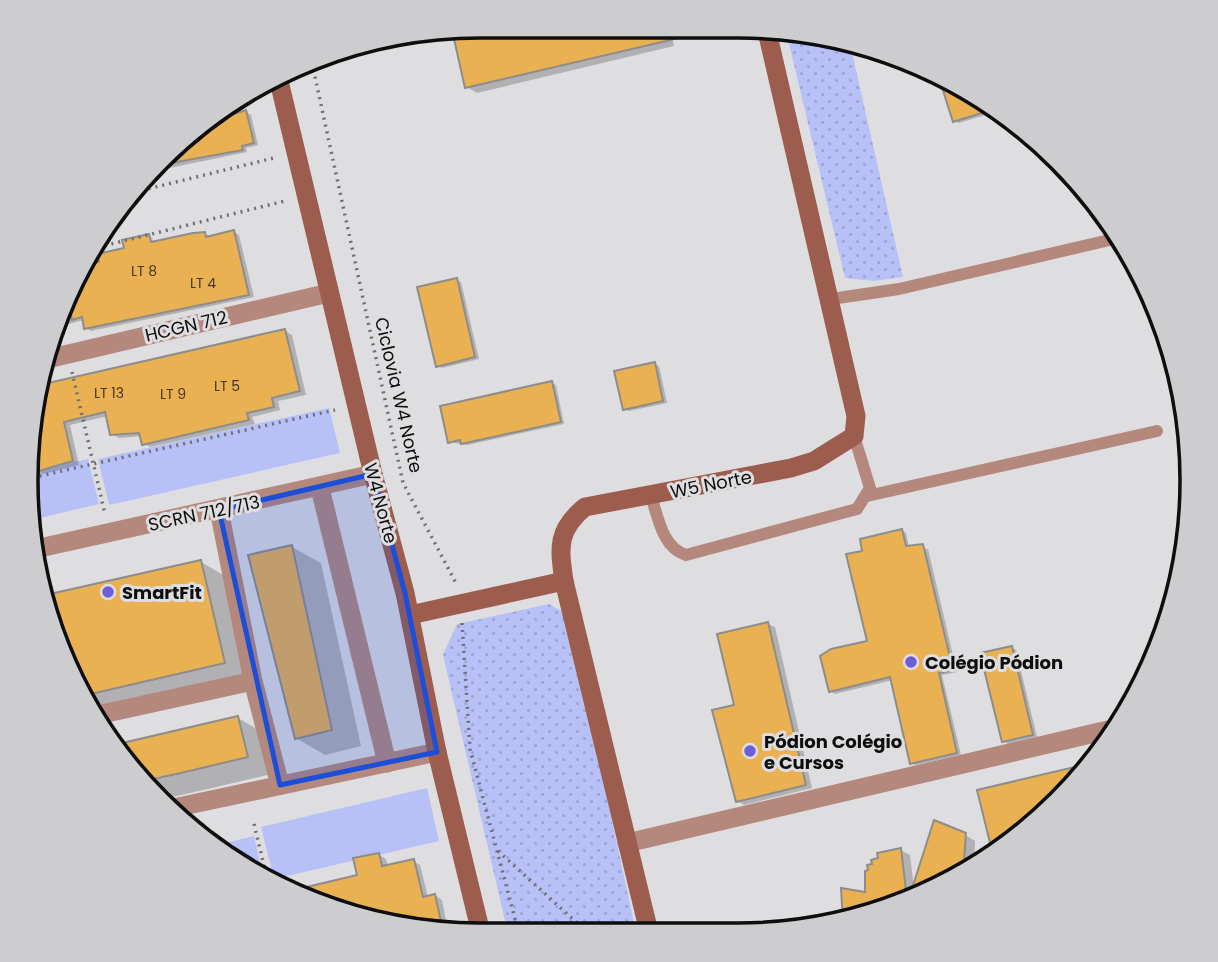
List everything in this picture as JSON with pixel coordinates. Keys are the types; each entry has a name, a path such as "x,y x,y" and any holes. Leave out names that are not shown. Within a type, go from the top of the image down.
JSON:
{"main road":[{"path":"769,39 831,299 856,416 854,436"},
{"name":"W4 Norte","path":"280,87 373,474 410,615 437,752 479,923"},
{"name":"W5 Norte","path":"647,923 564,581 562,535 569,521 585,507 791,468 814,461 854,436"},
{"path":"410,615 564,581"}],"street":[{"name":"HCGN 712","path":"57,357 330,293"},
{"name":"SCRN 712/713","path":"43,547 320,488 373,474"},
{"path":"320,488 387,763"},
{"path":"219,510 253,681 280,785"},
{"path":"105,713 253,681"},
{"path":"626,843 1102,731"},
{"path":"181,806 437,752"}],"lane":[{"path":"831,299 899,289 1108,240"},
{"path":"867,496 1157,431"},
{"path":"651,496 664,535 675,551 685,555 857,509 870,488 854,436"}],"path":[{"name":"Ciclovia W4 Norte","path":"314,71 403,483 457,585 461,603 470,749 516,923"},
{"path":"148,189 274,158"},
{"path":"107,245 285,201"},
{"path":"64,335 106,516"},
{"path":"38,476 335,410"},
{"path":"254,824 264,866"},
{"path":"496,850 577,923"}],"highlighted area":[{"path":"373,474 405,593 437,752 280,785 219,510"}],"shaded area":[{"path":"788,41 852,54 903,277 874,281 845,278"},
{"path":"329,408 340,453 109,505 98,459"},
{"path":"88,459 99,504 40,518 38,470"},
{"path":"549,604 562,611 578,663 634,923 506,923 443,655 457,624"},
{"path":"427,788 439,841 283,877 272,871 261,827"},
{"path":"254,836 260,864 235,849 226,843"}],"building":[{"path":"679,38 465,88 454,39"},
{"path":"943,89 983,113 953,122"},
{"path":"246,110 254,143 242,146 243,150 174,163 234,114"},
{"path":"234,230 249,295 84,329 82,317 72,320 71,315 84,285 102,253 124,248 122,240 149,234 151,242 205,232 206,237"},
{"path":"457,278 475,357 436,367 417,287"},
{"path":"285,329 300,391 272,398 274,407 247,413 249,420 142,445 139,433 110,435 105,412 64,422 73,461 38,471 42,423 50,382"},
{"path":"655,362 663,401 623,410 614,371"},
{"path":"552,381 561,422 461,444 460,440 448,443 440,406"},
{"path":"902,529 906,546 923,544 953,670 939,673 957,753 910,764 890,677 829,692 820,656 831,649 867,641 846,554 862,551 860,539"},
{"path":"292,545 332,730 295,739 248,555"},
{"path":"201,560 225,663 93,693 72,650 53,593"},
{"name":"Pódion Colégio e Cursos","path":"768,622 806,785 736,802 712,710 734,705 717,634"},
{"path":"1012,646 1033,735 1002,742 980,653"},
{"path":"238,716 248,757 154,779 124,743"},
{"path":"1075,767 1029,814 990,844 977,790"},
{"path":"934,820 966,833 964,860 912,887"},
{"path":"901,848 906,890 842,910 841,888 865,892 865,871 868,870 867,865 872,864 871,860 878,858 877,853"},
{"path":"379,853 382,866 414,859 423,897 435,894 441,922 366,908 306,887 357,875 353,858"}],"place":[{"name":"SmartFit","path":"108,592"},
{"name":"Colégio Pódion","path":"911,662"},
{"name":"Pódion Colégio e Cursos","path":"750,751"}]}
